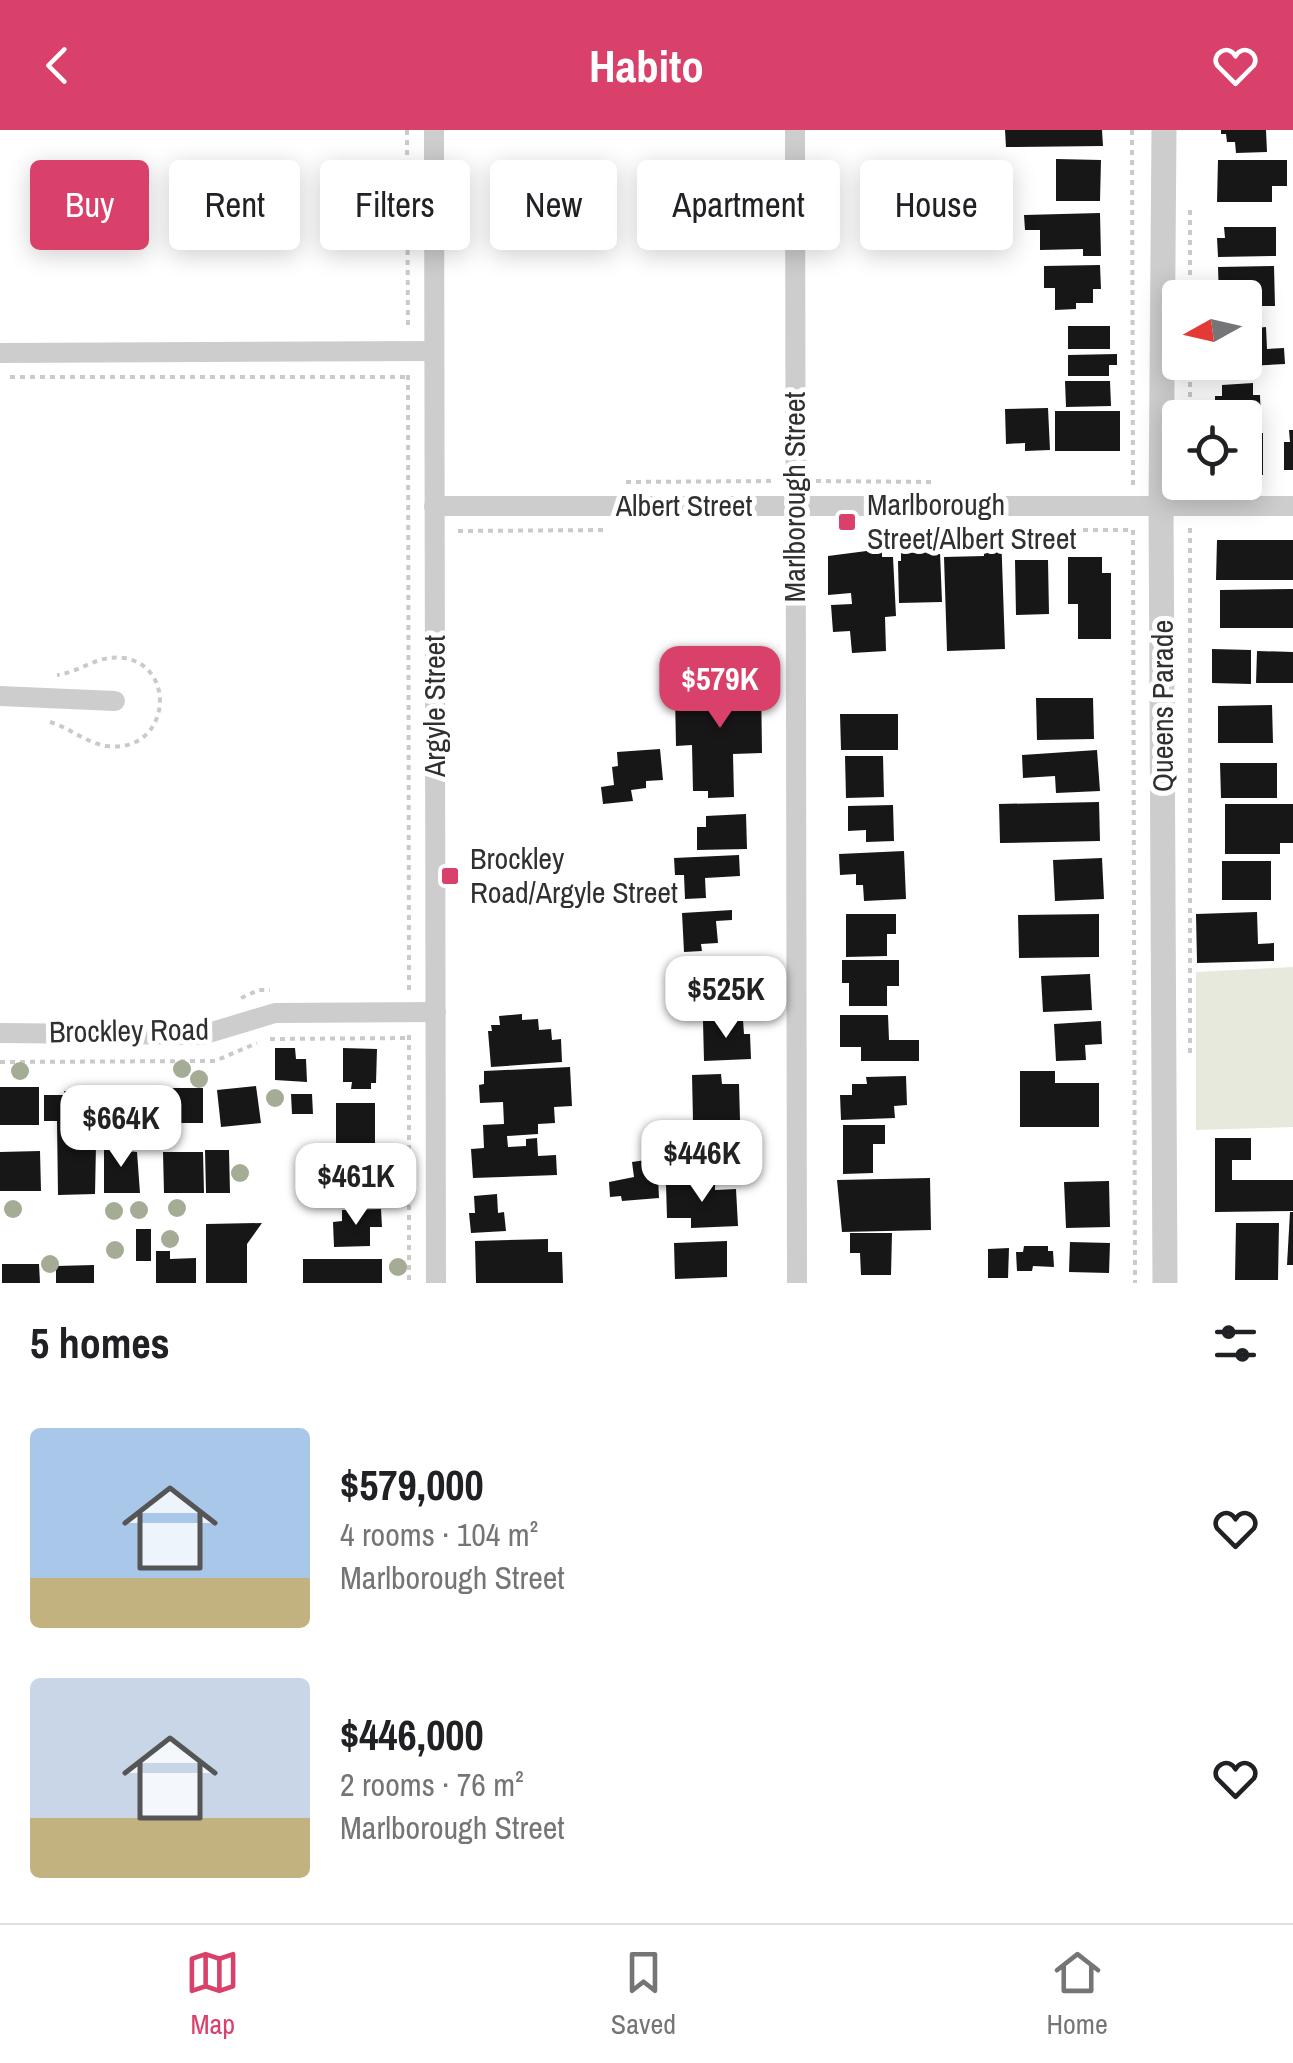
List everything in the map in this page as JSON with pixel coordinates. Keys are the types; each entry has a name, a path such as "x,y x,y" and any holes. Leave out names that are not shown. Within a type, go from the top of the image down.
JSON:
{"street":[{"name":"Argyle Street","path":"434,130 436,1283"},
{"name":"Marlborough Street","path":"795,130 797,1283"},
{"name":"Queens Parade","path":"1164,130 1164,1283"},
{"path":"0,353 434,351"},
{"name":"Albert Street","path":"434,506 1293,506"},
{"path":"0,696 115,701"},
{"name":"Brockley Road","path":"0,1033 202,1035 275,1013 436,1012"}],"path":[{"path":"407,130 409,1283"},
{"path":"1132,130 1135,1283"},
{"path":"1190,204 1190,280"},
{"path":"0,377 408,377"},
{"path":"1190,507 1190,1065"},
{"path":"241,998 259,990 278,990"}],"shaded area":[{"path":"1293,967 1293,1127 1196,1130 1196,972"}],"building":[{"path":"1005,130 1102,130 1103,146 1006,147"},
{"path":"1221,130 1266,130 1267,152 1236,153 1235,142 1227,142"},
{"path":"1056,159 1101,160 1100,201 1056,201"},
{"path":"1218,160 1287,160 1287,186 1272,186 1272,202 1217,202"},
{"path":"1100,213 1101,256 1083,256 1083,249 1040,250 1040,230 1025,230 1024,215"},
{"path":"1224,227 1276,227 1276,256 1218,257 1217,238 1225,238"},
{"path":"1100,265 1101,289 1093,289 1093,303 1076,303 1076,309 1055,310 1055,288 1044,288 1044,266"},
{"path":"1274,266 1275,306 1262,306 1262,280 1218,280 1218,267"},
{"path":"1068,326 1110,326 1110,349 1068,349"},
{"path":"1262,327 1266,327 1267,349 1284,348 1285,364 1262,365"},
{"path":"1117,354 1117,365 1109,365 1109,376 1068,376 1068,355"},
{"path":"1065,381 1110,381 1111,406 1066,407"},
{"path":"1253,383 1253,395 1260,395 1260,400 1215,400 1215,396 1222,396 1222,385"},
{"path":"1048,408 1050,450 1025,451 1025,443 1006,444 1005,409"},
{"path":"1055,411 1120,411 1120,451 1055,451"},
{"path":"1289,430 1293,430 1293,470 1284,470 1284,442 1290,442"},
{"path":"1001,532 1005,649 947,651 944,557 984,556 983,533"},
{"path":"1217,540 1293,540 1293,580 1216,580"},
{"path":"882,549 882,557 893,557 896,616 885,617 886,651 852,653 850,631 833,632 831,605 852,604 851,593 828,595 828,556"},
{"path":"940,552 942,602 899,603 901,553"},
{"path":"1068,557 1102,557 1102,573 1111,573 1111,639 1078,639 1078,604 1068,604"},
{"path":"1015,560 1048,560 1049,614 1016,615"},
{"path":"1293,589 1293,628 1220,628 1220,590"},
{"path":"1212,649 1251,650 1251,684 1212,683"},
{"path":"1257,651 1293,652 1293,683 1256,683"},
{"path":"761,679 762,753 733,754 734,797 708,798 708,791 693,791 692,745 676,746 675,695 710,694 710,680"},
{"path":"1036,698 1093,698 1094,739 1037,740"},
{"path":"1272,705 1273,743 1218,743 1218,706"},
{"path":"840,714 898,714 898,750 841,750"},
{"path":"660,749 663,780 646,781 646,788 631,790 633,801 603,804 601,787 614,785 612,767 618,766 617,752"},
{"path":"1097,750 1100,791 1056,793 1055,776 1023,778 1022,755"},
{"path":"845,756 883,756 884,797 846,798"},
{"path":"1220,763 1277,763 1277,798 1221,798"},
{"path":"1099,802 1100,841 1000,843 999,804"},
{"path":"1225,804 1293,804 1293,843 1280,843 1280,854 1225,854"},
{"path":"893,805 894,841 866,842 866,830 848,831 848,806"},
{"path":"746,814 747,849 697,850 697,827 706,827 706,816"},
{"path":"904,851 906,899 864,901 863,885 856,885 856,874 840,875 839,854"},
{"path":"739,855 740,876 705,878 706,898 685,899 684,875 675,875 674,858"},
{"path":"1102,858 1104,899 1055,901 1053,860"},
{"path":"1222,861 1271,861 1271,900 1222,900"},
{"path":"732,910 732,920 716,921 718,943 701,944 702,951 684,952 682,913"},
{"path":"1257,912 1258,944 1274,943 1274,961 1197,963 1196,914"},
{"path":"846,914 896,914 896,934 887,934 887,956 846,957"},
{"path":"1099,914 1099,957 1019,958 1018,915"},
{"path":"842,960 899,960 899,986 887,986 887,1006 849,1006 849,983 842,983"},
{"path":"742,962 740,986 736,986 737,1006 689,1008 689,975 699,975 699,964"},
{"path":"1090,974 1092,1010 1043,1012 1041,976"},
{"path":"522,1014 522,1020 538,1019 539,1030 551,1029 552,1040 561,1039 562,1062 491,1067 491,1025 500,1025 499,1016"},
{"path":"840,1015 888,1015 889,1040 919,1040 919,1061 861,1061 861,1047 840,1047"},
{"path":"743,1020 744,1034 750,1034 751,1059 704,1061 703,1021"},
{"path":"1101,1021 1102,1044 1085,1045 1086,1060 1056,1061 1054,1024"},
{"path":"275,1048 295,1048 296,1059 306,1059 307,1082 275,1080"},
{"path":"343,1048 377,1049 376,1083 371,1083 371,1089 351,1089 352,1082 343,1082"},
{"path":"570,1067 572,1106 554,1107 555,1123 538,1124 538,1134 507,1136 508,1147 526,1146 526,1139 537,1138 538,1156 556,1155 557,1175 473,1178 471,1149 484,1148 483,1125 504,1124 503,1102 480,1103 479,1085 484,1084 484,1071"},
{"path":"1020,1071 1055,1071 1055,1083 1099,1083 1099,1127 1020,1127"},
{"path":"721,1074 722,1084 739,1084 740,1120 693,1121 692,1075"},
{"path":"906,1076 907,1105 894,1106 895,1118 841,1120 840,1095 852,1095 852,1084 867,1084 866,1077"},
{"path":"256,1086 261,1123 221,1127 217,1090"},
{"path":"0,1087 39,1087 39,1125 0,1125"},
{"path":"159,1088 203,1088 203,1123 159,1123"},
{"path":"135,1090 135,1095 143,1095 143,1119 134,1120 134,1130 103,1130 102,1114 113,1114 113,1091"},
{"path":"64,1091 97,1095 95,1194 58,1195 57,1121 44,1121 44,1095 65,1095"},
{"path":"291,1094 312,1094 313,1114 292,1114"},
{"path":"336,1103 375,1103 375,1144 336,1144"},
{"path":"740,1123 741,1169 684,1170 683,1124"},
{"path":"843,1125 885,1125 885,1144 873,1144 873,1173 843,1174"},
{"path":"1215,1138 1251,1138 1251,1160 1232,1160 1232,1180 1293,1180 1293,1211 1215,1212"},
{"path":"104,1145 127,1145 126,1151 137,1152 140,1193 104,1193"},
{"path":"205,1150 229,1150 230,1193 206,1193"},
{"path":"40,1151 41,1191 0,1191 0,1152"},
{"path":"374,1151 374,1163 380,1163 380,1183 357,1183 357,1194 314,1195 314,1176 322,1176 322,1152"},
{"path":"163,1152 203,1152 204,1193 164,1193"},
{"path":"674,1156 675,1177 658,1178 659,1198 622,1201 621,1196 610,1197 609,1182 634,1177 632,1162"},
{"path":"930,1178 931,1230 842,1232 837,1180"},
{"path":"1109,1181 1110,1227 1066,1228 1064,1182"},
{"path":"715,1182 715,1190 736,1189 738,1226 691,1228 691,1218 667,1218 666,1184"},
{"path":"497,1194 498,1213 504,1212 506,1231 471,1233 469,1213 475,1213 474,1196"},
{"path":"381,1209 382,1227 370,1227 370,1246 334,1247 333,1222 342,1221 342,1210"},
{"path":"1290,1212 1293,1265 1287,1265"},
{"path":"262,1223 247,1244 247,1283 206,1283 206,1224"},
{"path":"1236,1223 1279,1223 1278,1280 1235,1280"},
{"path":"136,1229 151,1229 151,1261 136,1261"},
{"path":"850,1233 892,1233 891,1275 861,1275 860,1253 850,1253"},
{"path":"548,1239 548,1252 562,1252 563,1283 476,1283 475,1241"},
{"path":"727,1241 727,1277 675,1279 674,1243"},
{"path":"1070,1242 1110,1243 1109,1273 1069,1272"},
{"path":"1024,1246 1048,1246 1048,1251 1053,1251 1054,1267 1033,1266 1032,1271 1017,1271 1016,1252 1023,1252"},
{"path":"1009,1248 1008,1278 988,1278 988,1249"},
{"path":"156,1251 170,1251 170,1259 196,1258 196,1283 156,1283"},
{"path":"303,1259 382,1259 382,1283 303,1283"},
{"path":"2,1264 39,1264 40,1283 2,1283"},
{"path":"94,1265 94,1283 56,1283 56,1266"}],"place":[{"name":"Marlborough Street/Albert Street","path":"847,522"},
{"name":"Brockley Road/Argyle Street","path":"450,876"}]}
